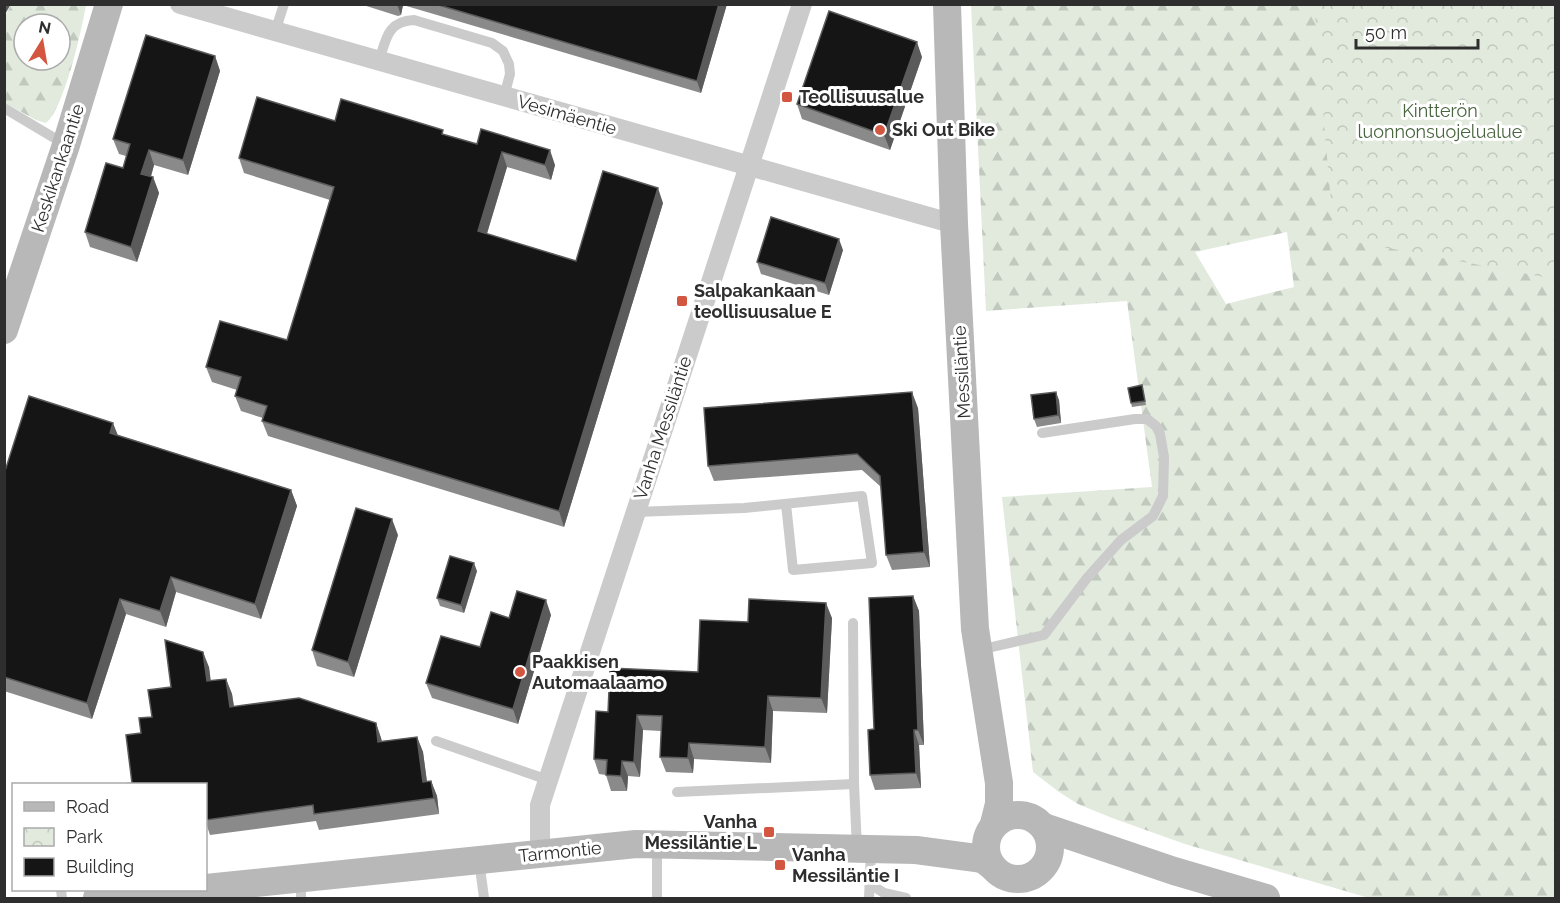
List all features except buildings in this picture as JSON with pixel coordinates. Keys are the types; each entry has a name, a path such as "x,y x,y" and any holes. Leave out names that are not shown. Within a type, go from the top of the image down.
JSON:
{"street":[{"name":"Keskikankaantie","path":"4,330 66,145 109,4"},
{"name":"Vesimäentie","path":"180,4 954,224"},
{"name":"Vanha Messiläntie","path":"540,854 540,805 747,166 802,4"},
{"name":"Messiläntie","path":"947,4 954,224 975,629 999,792 998,812 991,829"},
{"name":"Messiläntie","path":"993,739 1018,796 1040,824"},
{"path":"1014,898 985,848 991,829 1003,818 1014,814 1025,815 1040,824 1137,859 1266,898"},
{"path":"1034,898 1036,882 1050,848 1049,838 1040,824"},
{"name":"Tarmontie","path":"916,850 991,829"},
{"name":"Tarmontie","path":"216,891 301,888 479,860 636,844 916,850 984,860 996,870"},
{"path":"996,870 1018,879 1035,874 1045,863 1066,854 1092,852 1137,859"},
{"path":"97,898 176,891"}],"lane":[{"path":"275,32 284,4"},
{"path":"379,62 394,25 403,20 414,20 492,43 503,51 509,64 510,74 504,97"},
{"path":"4,108 66,145"},
{"path":"979,651 1044,635 1087,578 1121,540 1153,516 1163,496 1164,457 1160,434 1156,426 1147,419 1042,433"},
{"path":"635,512 744,508 862,496 872,563 793,570 786,504"},
{"path":"853,623 854,784 870,884 869,898"},
{"path":"436,741 548,780"},
{"path":"677,792 854,784"},
{"path":"657,844 657,898"},
{"path":"479,860 484,898"},
{"path":"870,884 884,892 906,898"}],"green space":[{"path":"11,5 86,5 72,64 72,12 12,12 12,72 70,72 53,115 46,123 5,103 5,16"},
{"path":"971,5 1555,5 1555,898 1369,898 1185,844 1112,818 1078,804 1033,772 1002,497 1152,487 1127,301 986,311","holes":["1287,232 1294,287 1226,304 1195,252"]},
{"name":"Kintterön luonnonsuojelualue","path":"1314,5 1555,5 1555,279 1334,238"}],"place":[{"name":"Teollisuusalue","path":"787,97"},
{"name":"Ski Out Bike","path":"880,130"},
{"name":"Salpakankaan teollisuusalue E","path":"682,301"},
{"name":"Paakkisen Automaalaamo","path":"520,672"},
{"name":"Vanha Messiläntie L","path":"769,832"},
{"name":"Vanha Messiläntie I","path":"780,865"}]}
